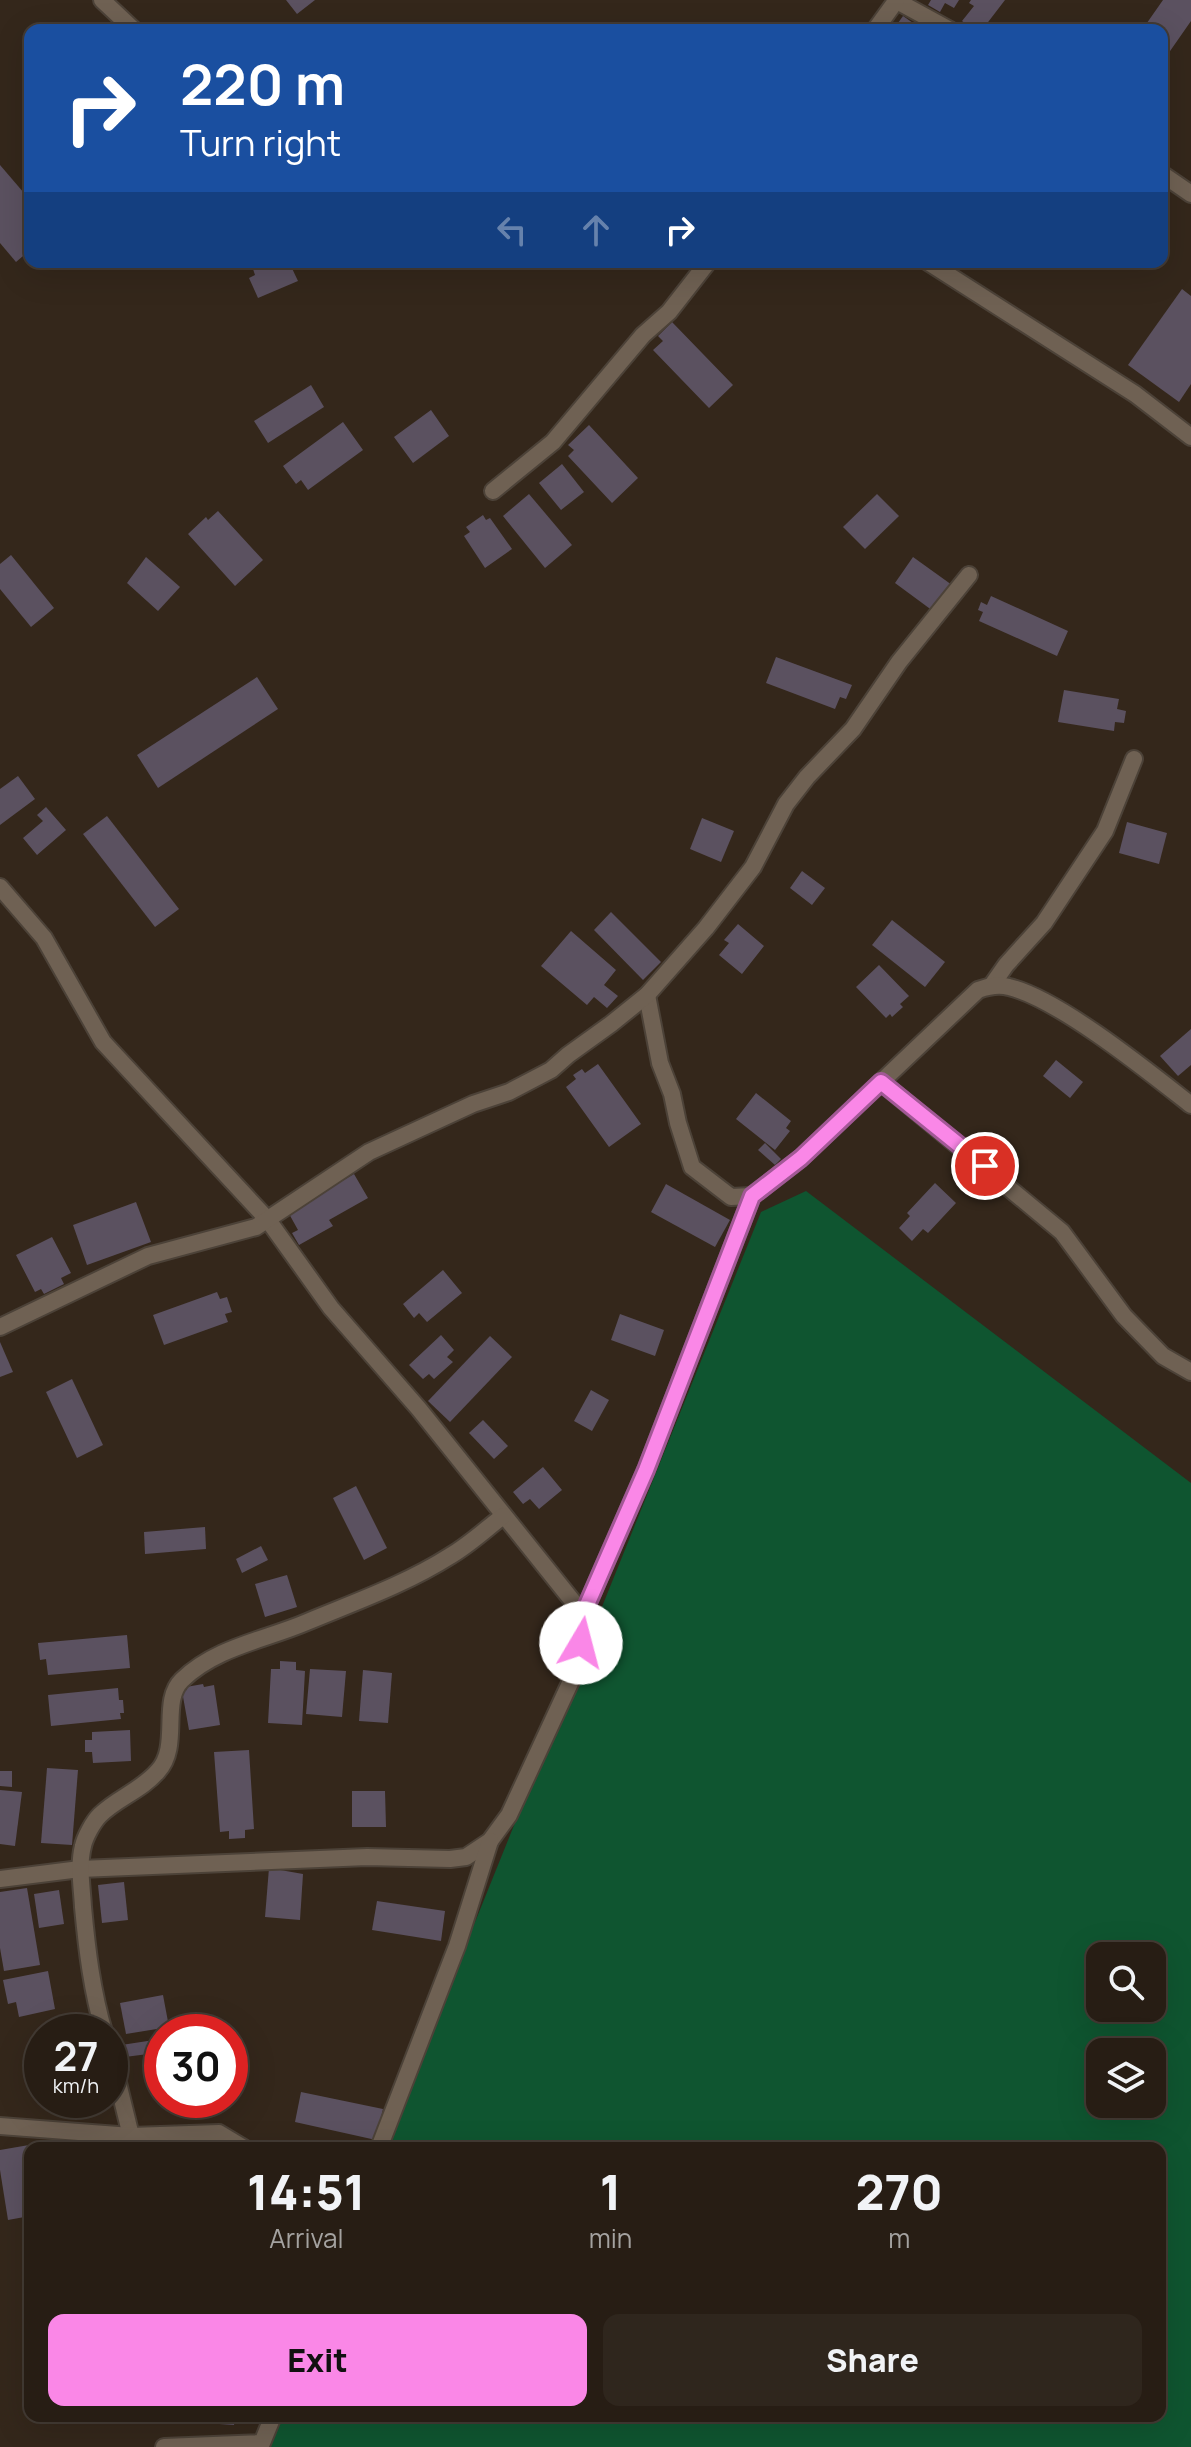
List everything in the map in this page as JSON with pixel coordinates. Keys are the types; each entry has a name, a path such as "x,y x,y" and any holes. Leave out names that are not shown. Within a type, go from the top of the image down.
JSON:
{"street":[{"path":"102,0 128,24"},
{"path":"879,24 896,0 939,24"},
{"path":"1168,178 1191,194"},
{"path":"493,491 553,442 643,335 669,312 703,268"},
{"path":"937,268 1135,394 1191,437"},
{"path":"0,1327 148,1256 256,1227 369,1152 446,1116 509,1092 551,1070 647,995 706,928 753,867 786,804 853,729 899,662 969,575"},
{"path":"992,985 1044,923 1105,831 1134,759"},
{"path":"0,887 44,938 103,1042 268,1220 331,1308 419,1409 583,1614"},
{"path":"381,2142 457,1946 490,1841 509,1815 571,1681 581,1643 583,1614 646,1470 752,1196 801,1158 978,990 992,985 1009,987 1040,999 1093,1033 1191,1105"},
{"path":"647,995 660,1063 692,1167 731,1197 752,1196"},
{"path":"881,1082 1062,1232 1124,1316 1163,1356 1191,1372"},
{"path":"99,2014 87,1951 80,1869 83,1843 99,1816 149,1781 166,1760 170,1751 172,1706 178,1684 198,1666 233,1648 379,1593 451,1556 503,1516"},
{"path":"0,1879 80,1869 367,1857 450,1859 466,1857 490,1841"},
{"path":"127,2118 131,2136"},
{"path":"0,2126 131,2136 219,2133 234,2142"},
{"path":"164,2447 261,2445 271,2422"}],"green space":[{"path":"806,1191 1191,1483 1191,2447 264,2447 274,2422 1166,2422 1166,2142 386,2142 761,1212"}],"building":[{"path":"286,0 315,0 297,14"},
{"path":"931,0 959,0 954,8 945,3 940,12 928,5"},
{"path":"971,0 1005,0 987,24 966,24 962,21 974,6 969,3"},
{"path":"1163,0 1191,0 1191,21 1168,54 1168,24 1146,24"},
{"path":"903,16 914,24 897,24"},
{"path":"0,165 24,193 24,255 16,262 0,243"},
{"path":"292,268 298,281 258,298 249,278 255,275 253,269"},
{"path":"1182,289 1191,296 1191,384 1179,402 1128,365"},
{"path":"672,322 733,385 709,408 653,350 663,341 658,336"},
{"path":"311,385 324,407 268,443 254,421"},
{"path":"431,410 449,436 413,463 394,437"},
{"path":"343,422 363,450 308,490 301,480 296,484 283,466"},
{"path":"589,425 638,478 612,503 568,456 574,450 568,445"},
{"path":"562,464 584,492 561,510 539,483"},
{"path":"529,494 572,545 545,568 503,516"},
{"path":"877,494 899,516 865,549 843,527"},
{"path":"218,511 263,560 235,586 188,534 206,517 208,520"},
{"path":"483,515 486,520 490,518 512,549 485,568 464,536 470,532 466,527"},
{"path":"11,555 54,608 31,627 0,589 0,564"},
{"path":"146,557 180,587 158,611 127,583"},
{"path":"913,557 952,585 933,611 895,583"},
{"path":"991,596 1068,631 1057,656 979,621 983,612 978,610 981,602 987,605"},
{"path":"776,657 852,685 846,699 840,697 835,709 766,683"},
{"path":"257,677 278,709 158,788 137,755"},
{"path":"1064,690 1119,699 1117,709 1126,711 1124,723 1115,722 1114,731 1058,722"},
{"path":"18,776 35,799 0,825 0,789"},
{"path":"46,807 66,830 37,855 23,838 43,821 37,815"},
{"path":"107,816 179,909 155,927 83,834"},
{"path":"702,818 734,831 721,862 690,849"},
{"path":"1127,822 1167,833 1159,864 1119,853"},
{"path":"802,871 825,888 812,905 790,888"},
{"path":"611,912 661,962 643,980 594,930"},
{"path":"892,920 945,962 925,987 872,945"},
{"path":"738,924 764,946 742,974 719,955 729,943 724,940"},
{"path":"571,931 616,970 604,985 618,996 607,1008 594,997 587,1005 541,966"},
{"path":"879,965 909,996 892,1017 890,1014 886,1018 856,987"},
{"path":"1191,1029 1191,1065 1178,1076 1160,1056"},
{"path":"1056,1060 1083,1082 1070,1098 1043,1076"},
{"path":"598,1064 641,1124 609,1147 566,1087 576,1079 573,1075 582,1069 585,1073"},
{"path":"756,1093 791,1121 786,1128 790,1131 775,1150 736,1119"},
{"path":"765,1143 781,1159 775,1165 758,1150"},
{"path":"354,1174 368,1198 329,1220 333,1226 299,1245 292,1233 298,1230 288,1212"},
{"path":"935,1183 956,1203 928,1233 923,1229 912,1241 899,1228 910,1216 907,1213"},
{"path":"666,1184 730,1220 715,1247 651,1212"},
{"path":"136,1202 151,1242 87,1265 73,1225"},
{"path":"52,1237 71,1273 61,1278 64,1284 44,1294 41,1289 35,1292 16,1255"},
{"path":"443,1270 462,1293 427,1322 419,1313 414,1318 403,1304"},
{"path":"217,1292 220,1299 227,1297 232,1312 225,1314 228,1322 164,1345 153,1315"},
{"path":"620,1314 664,1330 655,1356 611,1340"},
{"path":"441,1335 454,1350 447,1357 453,1362 434,1379 429,1374 423,1379 409,1365"},
{"path":"490,1336 512,1357 450,1422 428,1401"},
{"path":"0,1342 13,1372 0,1377"},
{"path":"72,1379 103,1445 77,1458 46,1392"},
{"path":"591,1390 609,1400 592,1431 574,1421"},
{"path":"483,1420 508,1446 494,1459 469,1433"},
{"path":"543,1467 562,1490 539,1509 530,1499 523,1504 513,1492"},
{"path":"356,1486 387,1548 364,1560 333,1498"},
{"path":"205,1527 206,1549 145,1554 144,1532"},
{"path":"261,1546 268,1560 242,1573 236,1559"},
{"path":"287,1575 297,1607 265,1617 255,1584"},
{"path":"127,1635 130,1668 48,1675 46,1659 40,1660 38,1643"},
{"path":"280,1661 296,1662 296,1670 305,1671 302,1725 268,1723 271,1669 280,1669"},
{"path":"310,1669 346,1671 342,1717 306,1714"},
{"path":"363,1670 392,1673 388,1723 359,1721"},
{"path":"203,1684 204,1687 214,1685 220,1725 189,1730 182,1691 187,1690 186,1687"},
{"path":"118,1688 119,1700 123,1700 121,1719 51,1726 48,1695"},
{"path":"130,1730 131,1761 93,1763 92,1752 85,1752 85,1740 92,1740 92,1732"},
{"path":"249,1750 254,1829 245,1830 245,1838 229,1839 229,1831 220,1832 214,1752"},
{"path":"47,1768 78,1770 72,1845 41,1843"},
{"path":"0,1771 12,1771 12,1787 0,1786"},
{"path":"0,1790 22,1792 15,1846 0,1844"},
{"path":"352,1791 385,1791 386,1827 352,1827"},
{"path":"269,1868 303,1874 300,1920 265,1917"},
{"path":"124,1882 128,1920 102,1923 98,1885"},
{"path":"27,1888 40,1965 4,1971 0,1948 0,1892"},
{"path":"59,1890 64,1924 39,1928 34,1894"},
{"path":"377,1901 445,1911 441,1941 372,1930"},
{"path":"48,1971 55,2009 19,2017 16,2002 8,2004 3,1980"},
{"path":"163,1995 167,2014 144,2014 144,2031 128,2034 128,2014 122,2014 120,2003"},
{"path":"144,2042 144,2055 128,2057 128,2044"},
{"path":"301,2092 383,2109 376,2140 295,2122"},
{"path":"24,2146 24,2217 8,2220 0,2150"},
{"path":"190,2422 234,2422 234,2425"}],"route":[{"path":"581,1643 583,1614 646,1470 752,1196 801,1158 881,1082 985,1166"}]}
